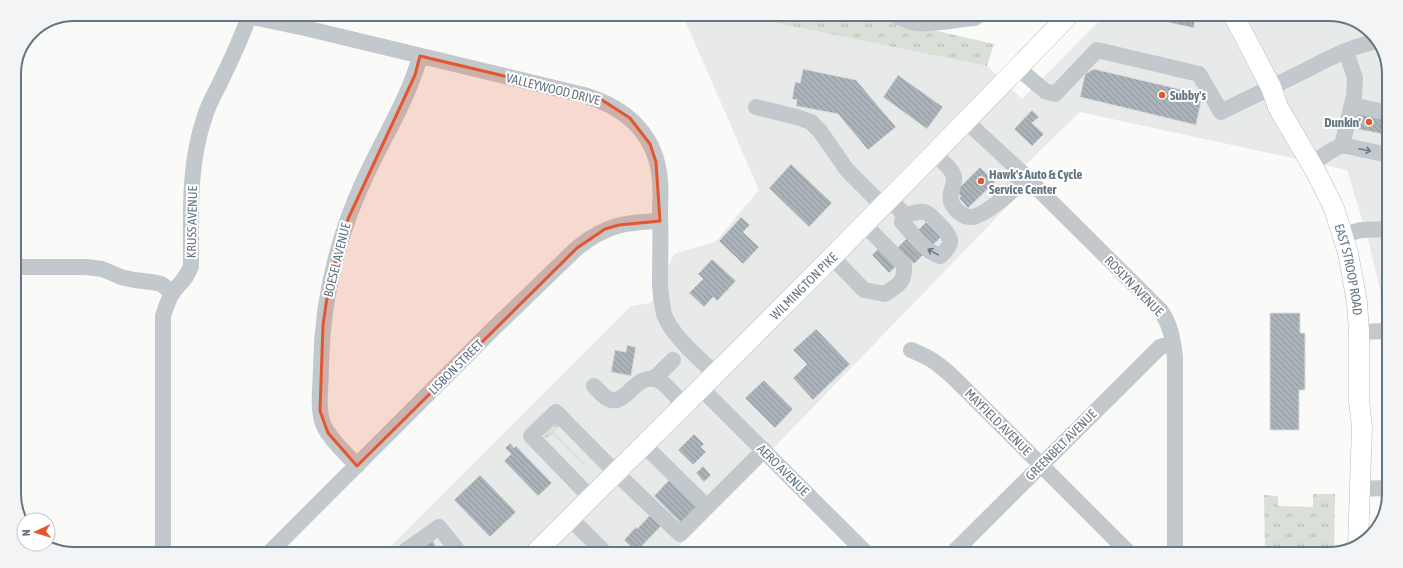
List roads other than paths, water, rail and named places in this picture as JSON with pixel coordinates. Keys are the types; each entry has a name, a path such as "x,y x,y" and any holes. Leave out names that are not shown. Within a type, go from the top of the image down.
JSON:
{"main road":[{"name":"WILMINGTON PIKE","path":"541,547 865,225 1064,21"},
{"name":"EAST STROOP ROAD","path":"1238,21 1271,87 1278,107 1311,164 1334,208 1343,235 1357,302 1359,332 1359,400 1362,427 1358,539"}],"street":[{"name":"KRUSS AVENUE","path":"163,547 163,316 167,302 188,275 191,266 191,200 193,166 198,141 205,114 242,37 245,21"},
{"name":"VALLEYWOOD DRIVE","path":"271,21 584,95 602,100 630,118 642,131 650,144 660,180 660,286 661,300 665,315 673,331 715,374"},
{"path":"910,21 916,23 946,21"},
{"path":"1018,68 1045,91 1055,94 1097,50 1199,74 1221,112 1346,51 1363,43 1371,41"},
{"path":"1342,145 1353,100 1355,78 1346,51"},
{"name":"BOESEL AVENUE","path":"357,466 328,434 320,411 323,325 329,284 348,219 364,180 409,89 415,75 420,56"},
{"path":"1353,100 1382,104"},
{"path":"1353,100 1382,111"},
{"path":"756,107 811,122 820,131 847,170 906,221 925,247 934,254 940,256 948,249 950,240 949,234 930,215 924,212 906,221"},
{"name":"ROSLYN AVENUE","path":"967,122 1027,178 1161,311 1167,321 1172,332 1175,365 1175,547"},
{"path":"1311,164 1342,145 1382,154"},
{"path":"935,154 953,172 954,184 950,194 952,204 962,215 971,217 981,214 1005,198 1027,178"},
{"name":"LISBON STREET","path":"275,547 577,248 590,238 606,229 636,222 660,221"},
{"path":"832,257 864,290 885,294 902,282 904,265 865,225"},
{"path":"1343,235 1362,230 1382,229"},
{"path":"21,267 86,267 102,269 127,278 161,284 173,293"},
{"path":"1359,332 1382,331"},
{"name":"GREENBELT AVENUE","path":"959,547 1160,347 1173,343"},
{"name":"MAYFIELD AVENUE","path":"911,350 938,363 1123,547"},
{"path":"652,379 673,360"},
{"path":"594,386 604,396 612,400 619,399 642,380 652,379 661,382 684,405"},
{"name":"AERO AVENUE","path":"701,388 860,547"},
{"path":"591,498 531,436 556,412 616,473 680,534 764,450"},
{"path":"644,445 707,507"},
{"path":"1360,489 1382,488"},
{"path":"570,518 598,547"},
{"path":"411,547 439,527 455,547"}],"place":[{"name":"Subby's","path":"1162,95"},
{"name":"Dunkin'","path":"1369,122"},
{"name":"Hawk's Auto & Cycle Service Center","path":"981,181"}]}
